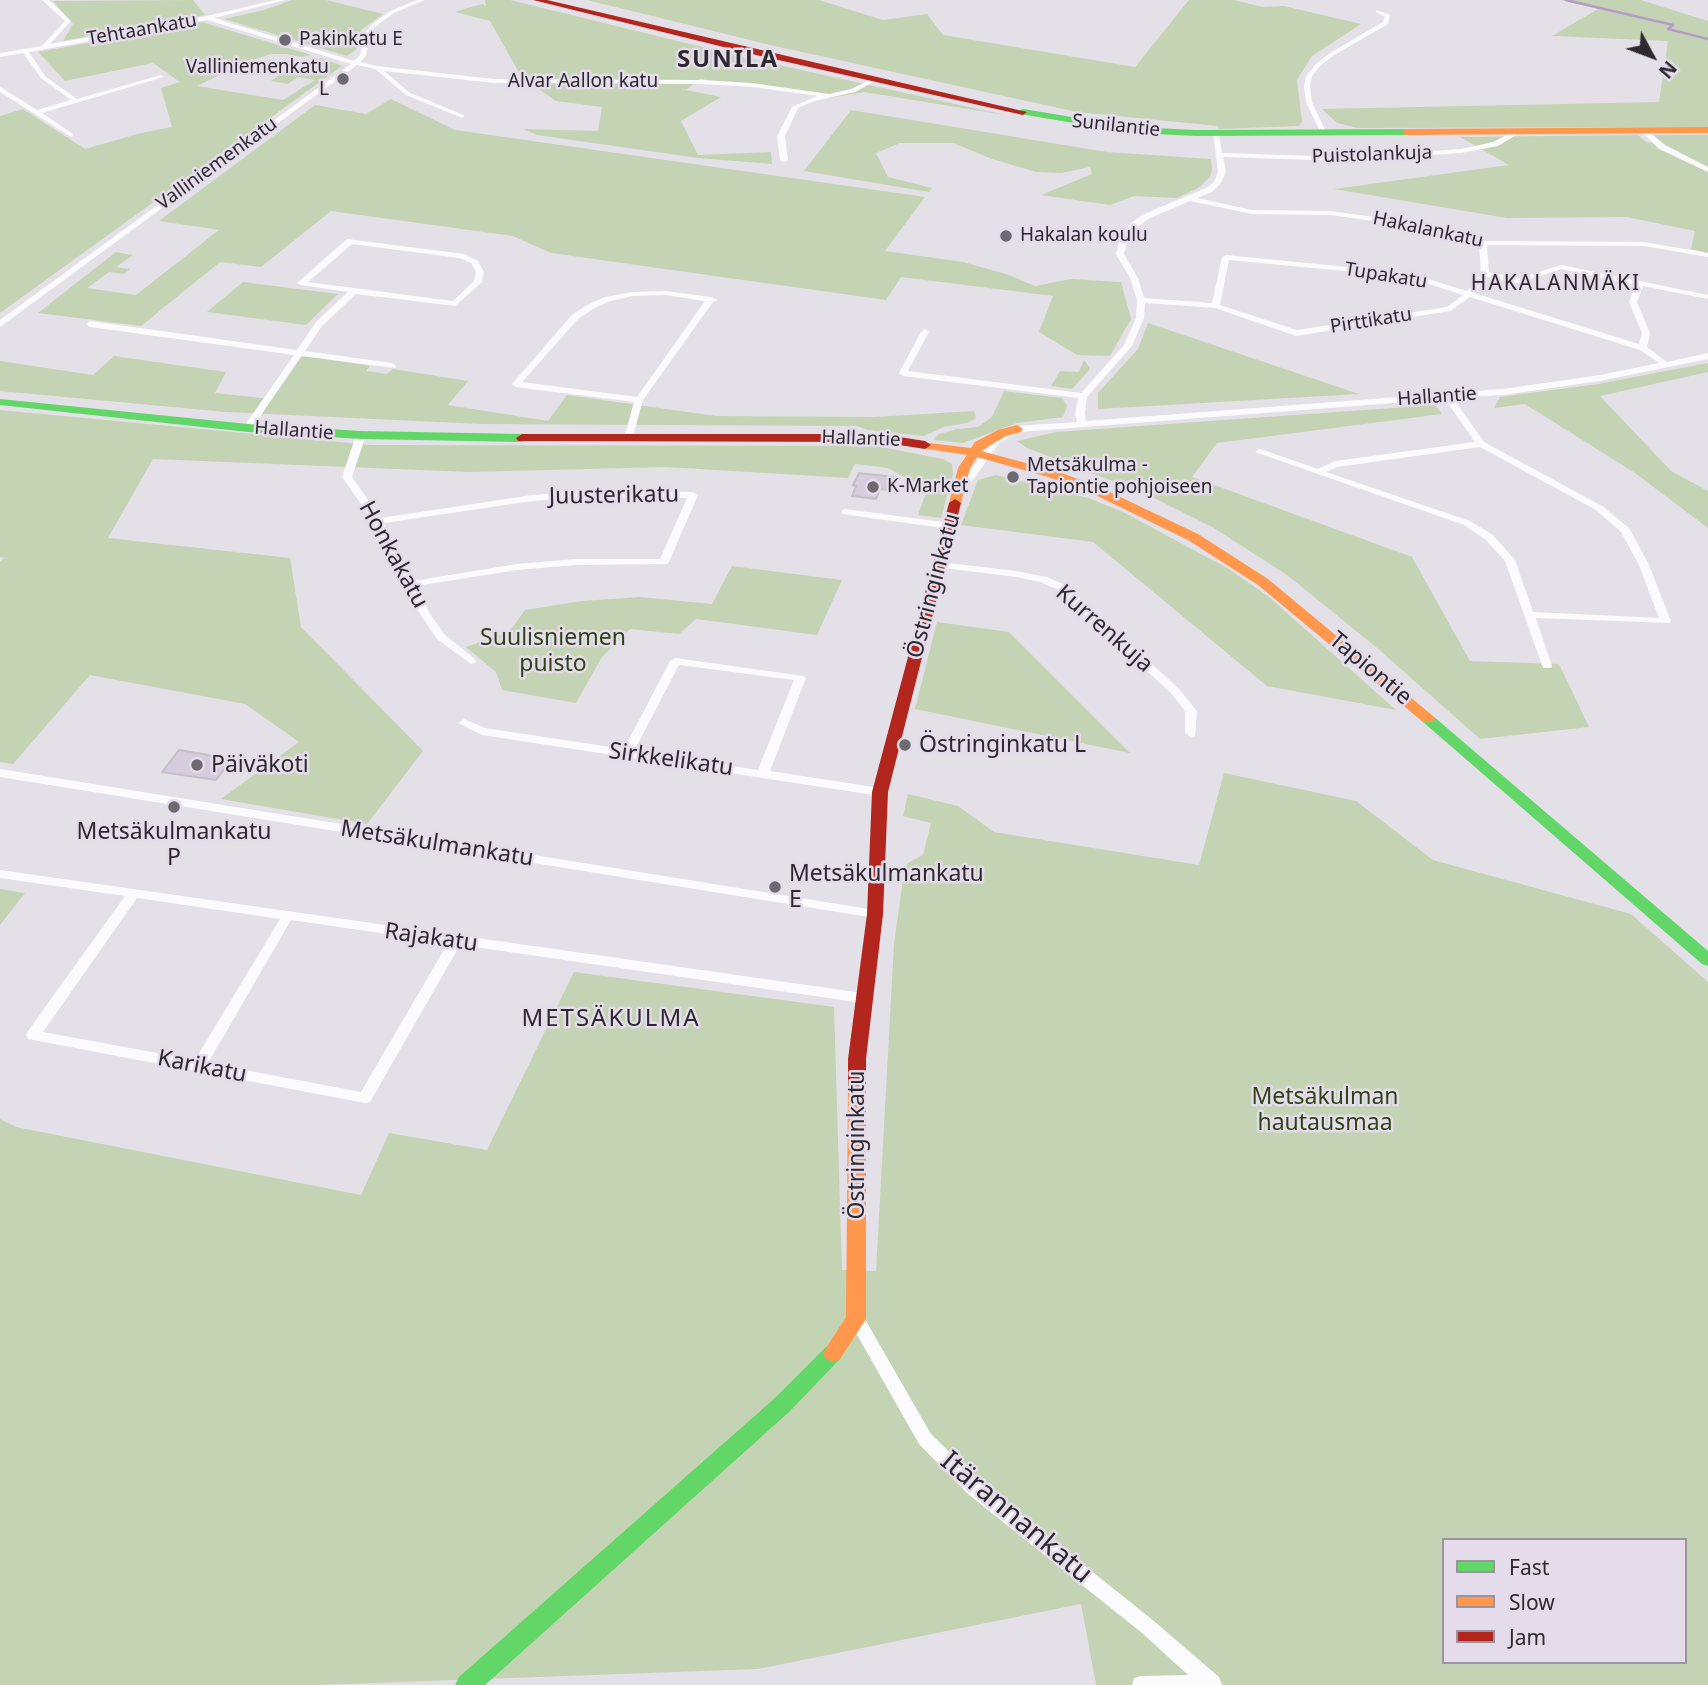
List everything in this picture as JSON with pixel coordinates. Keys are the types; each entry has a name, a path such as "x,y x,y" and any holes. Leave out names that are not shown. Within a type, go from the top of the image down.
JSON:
{"street":[{"path":"44,47 68,22 45,0"},
{"name":"Tehtaankatu","path":"0,55 207,18 283,0"},
{"path":"355,64 363,56 368,33 377,22 392,12 422,0"},
{"name":"Sunilantie","path":"537,0 876,79 1081,123 1161,132 1708,130"},
{"path":"1323,132 1309,102 1307,86 1310,76 1318,65 1332,54 1386,23 1388,16 1378,11"},
{"name":"Alvar Aallon katu","path":"207,18 355,64 377,68 494,81 702,82 752,85 831,96"},
{"path":"25,51 43,78 76,101"},
{"name":"Valliniemenkatu","path":"0,324 355,64"},
{"path":"377,68 394,85 462,117"},
{"path":"37,112 161,77"},
{"path":"784,160 781,136 795,107 853,91 876,79"},
{"path":"0,89 71,135"},
{"path":"1643,130 1662,147 1708,170"},
{"name":"Puistolankuja","path":"1220,155 1345,159 1448,152 1495,144 1519,131"},
{"path":"1082,422 1080,413 1083,397 1128,345 1140,318 1141,300 1134,278 1120,254 1124,237 1134,225 1147,216 1191,199 1217,183 1222,172 1215,133"},
{"name":"Hakalankatu","path":"1191,199 1252,212 1331,213 1406,223 1483,243 1644,244 1708,255"},
{"path":"350,242 461,256 474,261 480,272 478,282 455,304 354,291 301,283 350,242"},
{"path":"1483,243 1485,274 1520,281 1561,267 1708,297"},
{"name":"Tupakatu","path":"1216,306 1226,257 1408,275 1643,348 1665,365"},
{"name":"Pirttikatu","path":"1141,300 1216,306 1296,333 1450,309 1469,293 1485,274"},
{"path":"1640,283 1633,302 1646,334 1643,348"},
{"path":"248,428 319,324 354,291"},
{"path":"629,438 639,400 713,299 665,293 608,299 575,317 516,384 639,400"},
{"path":"90,324 300,351 392,366"},
{"path":"925,332 903,373 1083,397"},
{"path":"1703,357 1708,363"},
{"name":"Hallantie","path":"1017,429 1554,386 1703,357"},
{"path":"1447,396 1481,444 1599,508 1625,530 1644,565 1666,621 1530,615"},
{"name":"Hallantie","path":"0,402 248,428 361,435 844,437 976,457"},
{"path":"976,457 989,439 1017,429"},
{"name":"Honkakatu","path":"361,435 347,477 378,522 425,614 442,637 471,661"},
{"path":"1320,471 1335,464 1481,444"},
{"path":"1260,452 1467,523 1489,537 1510,560 1547,666"},
{"name":"Östringinkatu","path":"856,1319 858,1059 863,998 875,914 880,792 961,486 976,457"},
{"name":"Tapiontie","path":"976,457 1108,496 1193,537 1264,582 1708,960"},
{"name":"Juusterikatu","path":"378,522 533,498 584,494 693,495 664,562 576,562 517,567 412,584"},
{"path":"845,512 950,527"},
{"name":"Kurrenkuja","path":"939,565 1029,576 1061,587 1175,691 1191,711 1191,733"},
{"path":"627,754 675,661 800,678 763,773"},
{"name":"Sirkkelikatu","path":"464,723 482,732 880,792"},
{"name":"Metsäkulmankatu","path":"0,773 875,914"},
{"name":"Rajakatu","path":"0,874 456,942 863,998"},
{"name":"Karikatu","path":"133,894 33,1035 365,1098 456,942"},
{"path":"199,1066 287,917"},
{"path":"467,1685 782,1405 835,1351 856,1319"},
{"name":"Itärannankatu","path":"856,1319 925,1439 974,1488 1148,1627 1213,1684"},
{"path":"1141,1685 1213,1684"}],"green space":[{"path":"193,0 205,15 63,41 73,24 53,1"},
{"path":"292,0 326,0 383,14 361,30 357,49 347,56 224,19"},
{"path":"485,0 510,0 747,58 1005,115 864,92 829,98 700,79 686,90 721,97 681,121 698,155 771,152 772,164 698,158 537,135 523,129 598,131 602,107 556,101 522,78 490,21 455,12 482,4 486,6"},
{"path":"587,0 819,0 883,20 927,14 943,35 1135,67 1189,0 1234,0 1263,7 1284,6 1361,24 1312,56 1297,80 1302,122 1299,126 1219,129 1218,126 1077,112 770,45"},
{"path":"1561,0 1641,0 1708,21 1708,127 1357,128 1337,123 1322,109 1659,102 1668,41 1552,36 1598,9"},
{"path":"202,22 311,55 301,57 271,54 242,64 197,86 283,100 315,80 298,77 288,84 271,81 279,75 321,58 342,66 0,313 0,116 23,109 85,149 172,127 161,88 180,82 153,63 65,81 38,52"},
{"path":"391,99 455,130 925,197 885,251 963,262 1009,275 1035,286 1071,279 1121,282 1131,319 1110,356 1077,355 1039,332 1053,296 901,277 886,300 551,253 513,236 331,211 261,267 220,262 141,326 38,313 116,252 133,255 116,267 130,269 124,274 109,272 87,288 136,295 219,230 159,221 315,105 366,114"},
{"path":"851,110 1107,152 1211,159 1212,170 1210,177 1198,188 1177,198 1134,196 1110,205 1041,195 1092,174 1090,167 1062,173 1036,172 992,159 953,143 900,143 876,153 888,177 932,188 929,192 804,171"},
{"path":"1638,135 1646,142 1664,144 1654,135 1708,135 1708,253 1691,249 1695,231 1627,217 1507,218 1334,189 1509,165 1460,137"},
{"path":"243,282 338,294 306,325 207,312"},
{"path":"1148,323 1359,394 1098,409 1098,393 1138,349"},
{"path":"303,355 370,366 366,371 387,374 393,369 468,381 448,405 548,421 567,395 716,416 875,417 974,411 976,418 967,423 943,427 924,436 868,430 857,426 480,424 226,412 0,391 0,361 93,375 114,356 226,372 215,393 272,399"},
{"path":"1084,360 1090,369 1072,389 1051,386 1060,371 1079,372"},
{"path":"1708,363 1708,372 1600,396 1671,471 1708,491 1708,528 1635,473 1525,404 1494,408 1500,397 1598,384"},
{"path":"1004,391 1062,398 1067,406 1063,417 1017,423 963,443 933,440 939,434 978,427 992,417"},
{"path":"1435,405 1442,414 1217,443 1192,477 1412,557 1470,661 1559,664 1589,727 1480,739 1376,647 1287,575 1214,528 1146,494 1027,448 1017,441 1056,432"},
{"path":"0,410 371,445 876,446 943,459 952,464 953,474 941,518 918,515 927,490 888,468 855,464 848,478 666,467 469,472 153,459 108,538 290,558 301,627 423,751 367,824 221,799 299,742 245,704 90,675 13,764 0,762 0,562 4,558 0,557"},
{"path":"996,475 1088,498 1123,512 1229,569 1269,597 1396,710 1267,686 1093,542 961,525 978,480"},
{"name":"Suulisniemen puisto","path":"732,566 842,580 817,635 696,619 679,634 630,629 602,657 576,703 502,690 496,672 466,647 509,632 525,610 582,601 640,597 712,604"},
{"path":"937,622 1009,632 1130,753 915,709"},
{"name":"Metsäkulman hautausmaa","path":"1224,773 1356,801 1433,860 1631,914 1708,982 1708,1685 1096,1685 1081,1604 758,1669 318,1685 0,1685 0,1119 16,1127 361,1195 389,1133 487,1150 574,972 834,1007 842,1270 876,1271 894,944 904,872 908,863 923,855 931,823 903,816 908,794 958,806 994,832 1199,865"},
{"path":"0,889 25,893 0,925"}],"building":[{"name":"K-Market","path":"859,473 894,477 889,490 880,489 876,499 852,496 856,486 853,485"},
{"name":"Päiväkoti","path":"179,750 232,759 216,780 162,772"}],"waterway":[{"path":"1566,0 1673,25 1668,29 1708,39"}],"traffic: fast":[{"path":"1023,112 1133,130 1196,133 1406,132"},
{"path":"0,402 248,428 361,435 522,438"},
{"path":"1428,719 1708,960"},
{"path":"467,1685 782,1405 833,1353"}],"traffic: slow":[{"path":"1406,132 1708,130"},
{"path":"955,503 964,468 979,445 1002,433 1017,429"},
{"path":"925,445 972,452 1052,474 1093,489 1193,537 1263,582 1428,719"},
{"path":"833,1353 856,1319 857,1086"}],"traffic: jam":[{"path":"537,0 756,53 1023,112"},
{"path":"522,438 880,438 925,445"},
{"path":"857,1086 857,1059 875,914 880,792 955,503"}],"place":[{"name":"Pakinkatu E","path":"285,40"},
{"name":"Valliniemenkatu L","path":"343,79"},
{"name":"Hakalan koulu","path":"1006,236"},
{"name":"Metsäkulma - Tapiontie pohjoiseen","path":"1013,477"},
{"name":"K-Market","path":"873,487"},
{"name":"Östringinkatu L","path":"905,745"},
{"name":"Päiväkoti","path":"197,765"},
{"name":"Metsäkulmankatu P","path":"174,807"},
{"name":"Metsäkulmankatu E","path":"775,887"}],"district":[{"name":"SUNILA","path":"728,60"},
{"name":"HAKALANMÄKI","path":"1556,284"},
{"name":"METSÄKULMA","path":"611,1019"}]}
